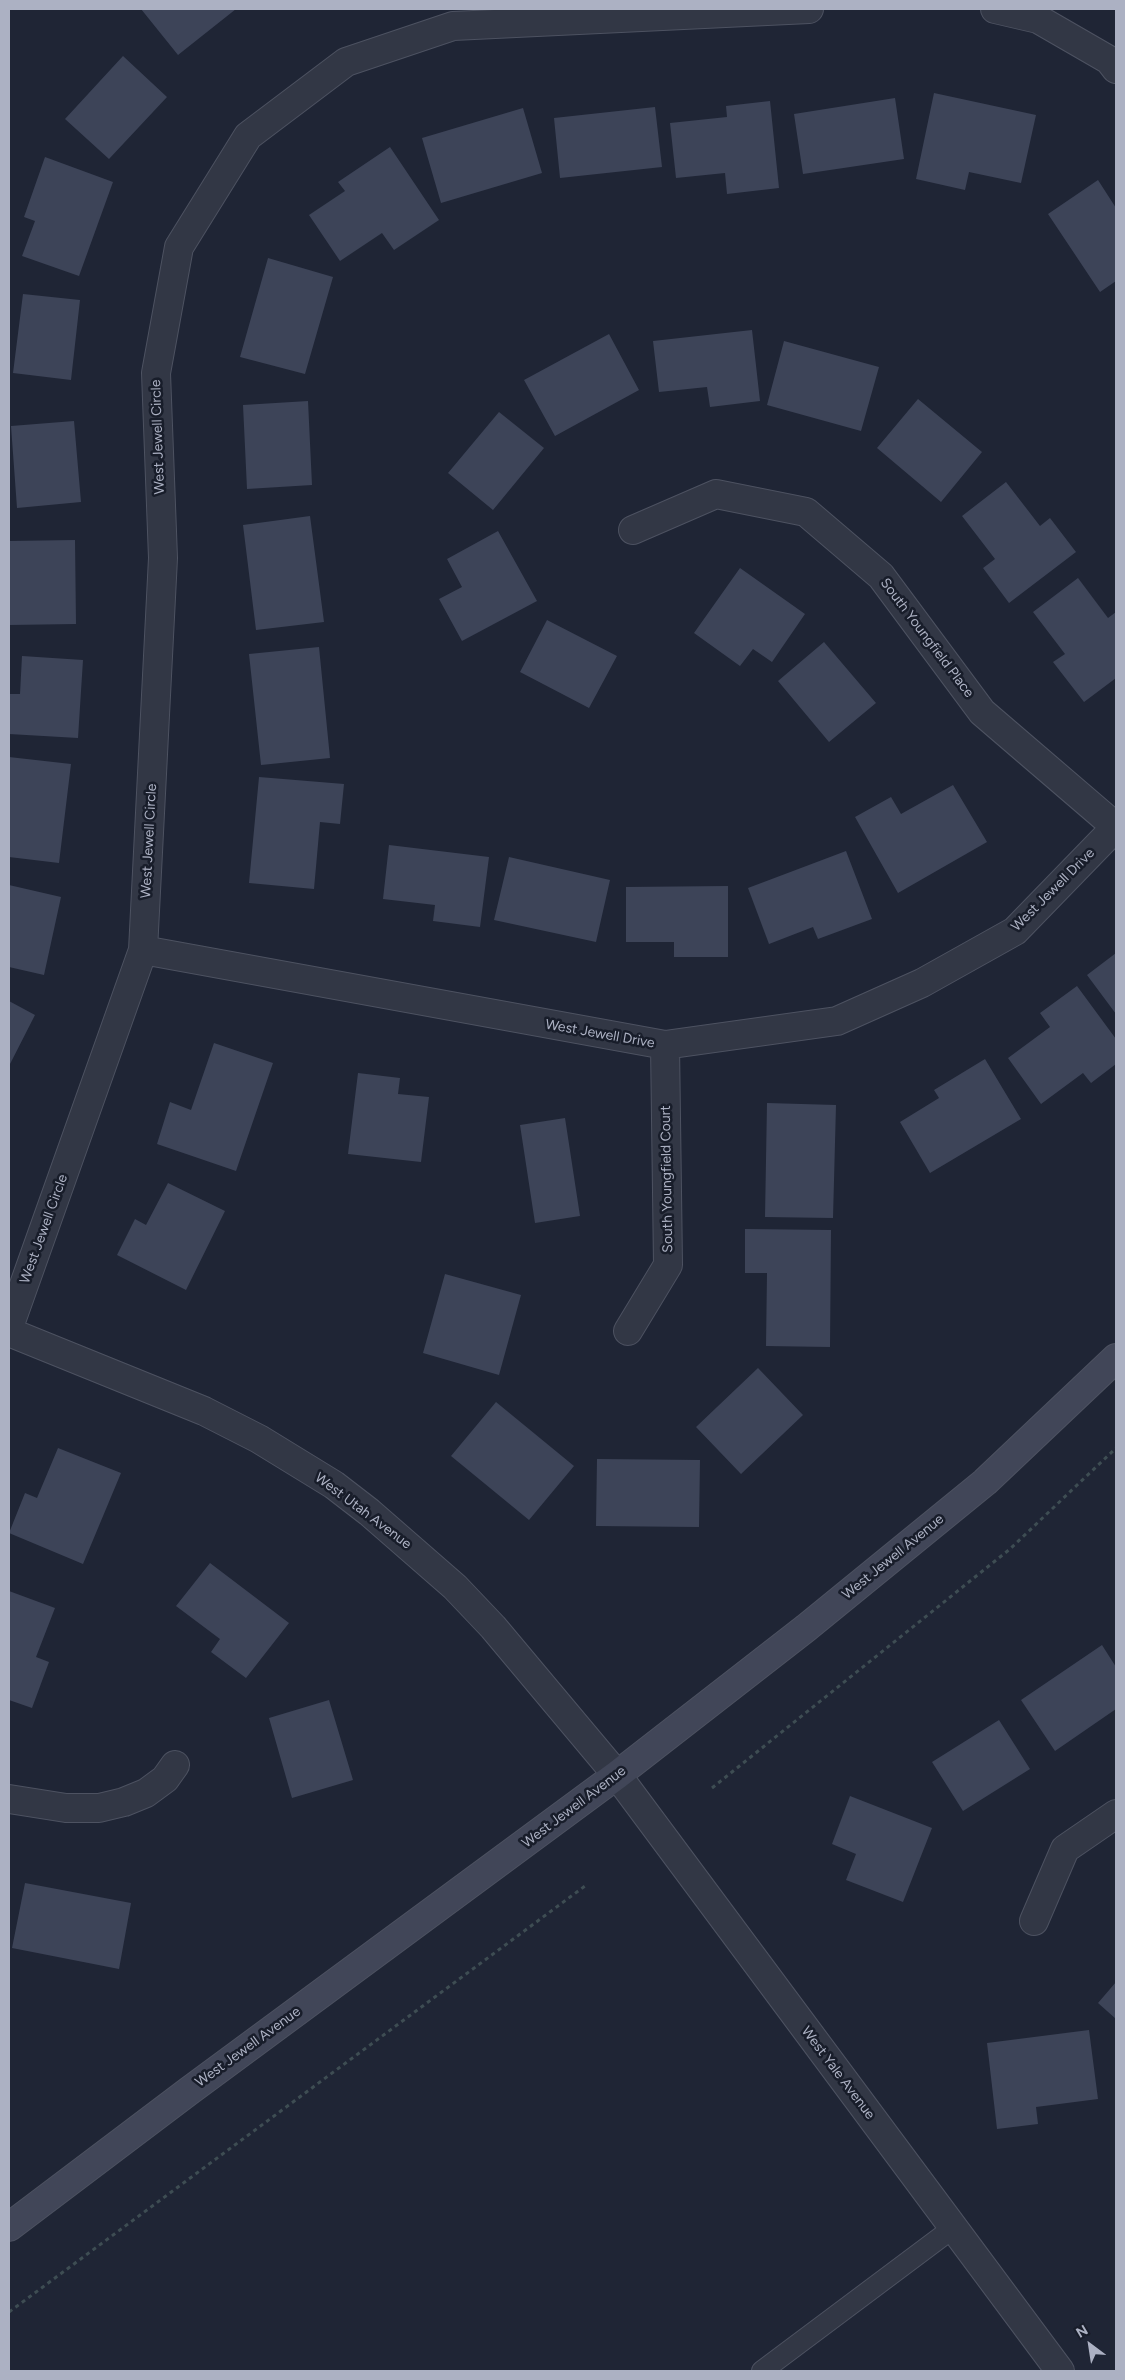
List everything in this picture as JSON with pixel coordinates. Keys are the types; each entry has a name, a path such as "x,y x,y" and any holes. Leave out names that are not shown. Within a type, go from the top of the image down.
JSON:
{"main road":[{"name":"West Jewell Avenue","path":"9,2227 204,2079 617,1775 806,1628 985,1482 1116,1358"}],"street":[{"name":"West Jewell Circle","path":"9,1328 143,950 163,558 156,373 180,246 248,136 346,62 453,26 809,9"},
{"path":"995,9 1038,18 1109,60 1116,69"},
{"name":"South Youngfield Place","path":"633,530 716,494 806,512 881,576 982,712 1116,827"},
{"name":"West Jewell Drive","path":"143,950 664,1045 837,1021 922,983 1015,931 1116,827"},
{"name":"South Youngfield Court","path":"628,1331 668,1265 664,1045"},
{"name":"West Utah Avenue","path":"9,1332 204,1411 259,1439 334,1485 370,1512 456,1587 493,1627 617,1775"},
{"path":"9,1799 66,1808 99,1808 124,1802 146,1793 165,1779 175,1765"},
{"name":"West Yale Avenue","path":"617,1775 1060,2371"},
{"path":"1034,1921 1065,1849 1116,1814"}],"lane":[{"path":"762,2371 953,2228"}],"path":[{"path":"712,1788 1010,1549 1116,1448"},
{"path":"9,2312 585,1886"}],"building":[{"path":"141,9 236,9 178,55"},
{"path":"123,56 167,97 109,159 65,119"},
{"path":"934,93 1036,115 1021,183 969,172 965,190 916,179"},
{"path":"895,98 904,159 803,174 794,114"},
{"path":"770,101 779,188 727,194 725,173 676,178 670,123 727,117 726,106"},
{"path":"655,107 662,167 560,178 554,118"},
{"path":"523,108 542,173 441,203 422,138"},
{"path":"390,147 439,220 394,250 382,233 340,261 309,215 345,191 338,182"},
{"path":"45,157 113,182 79,276 22,256 35,221 24,217"},
{"path":"1098,180 1116,208 1116,281 1100,292 1048,214"},
{"path":"268,258 333,277 305,374 240,357"},
{"path":"23,294 80,300 71,380 13,373"},
{"path":"752,330 760,401 710,407 707,387 659,392 653,341"},
{"path":"609,334 639,390 555,436 524,380"},
{"path":"784,341 879,367 861,431 767,405"},
{"path":"918,399 982,452 941,502 877,448"},
{"path":"308,401 312,485 247,489 243,405"},
{"path":"499,412 544,448 493,510 448,473"},
{"path":"74,421 81,502 17,508 11,426"},
{"path":"1006,482 1040,526 1050,518 1076,552 1009,603 983,568 995,559 962,516"},
{"path":"310,516 324,622 256,630 243,525"},
{"path":"498,531 537,601 462,641 439,599 462,587 447,559"},
{"path":"75,540 76,624 9,625 9,541"},
{"path":"740,568 805,614 772,662 753,649 740,666 694,633"},
{"path":"1078,578 1108,618 1116,612 1116,678 1084,702 1053,662 1065,654 1033,612"},
{"path":"547,620 617,656 589,708 520,672"},
{"path":"824,642 876,703 829,742 778,681"},
{"path":"319,647 330,758 261,765 249,654"},
{"path":"22,656 83,660 78,738 9,734 9,694 20,694"},
{"path":"9,757 71,764 59,863 9,857"},
{"path":"259,777 344,784 340,824 320,822 314,889 249,883"},
{"path":"953,785 987,842 898,893 855,817 891,797 901,814"},
{"path":"389,845 489,857 480,927 433,921 435,905 383,899"},
{"path":"846,851 872,919 818,939 813,927 769,944 748,888"},
{"path":"509,857 610,880 596,942 494,920"},
{"path":"9,885 61,897 44,975 9,967"},
{"path":"728,886 728,957 674,957 674,942 626,942 626,887"},
{"path":"1116,953 1116,1014 1087,975"},
{"path":"1077,986 1116,1039 1116,1064 1091,1083 1083,1073 1041,1104 1008,1058 1050,1027 1040,1013"},
{"path":"9,1001 35,1015 9,1066"},
{"path":"214,1043 273,1063 236,1171 157,1144 170,1102 191,1110"},
{"path":"985,1059 1021,1119 930,1173 900,1122 939,1098 934,1090"},
{"path":"358,1073 400,1078 398,1094 429,1097 421,1162 348,1154"},
{"path":"767,1103 836,1105 833,1218 765,1217"},
{"path":"565,1118 580,1216 535,1223 520,1125"},
{"path":"168,1183 225,1211 186,1290 117,1255 135,1219 146,1225"},
{"path":"745,1229 831,1230 830,1347 766,1346 767,1273 745,1273"},
{"path":"445,1274 521,1295 499,1375 423,1353"},
{"path":"758,1368 803,1415 741,1474 696,1427"},
{"path":"496,1402 574,1466 529,1520 451,1456"},
{"path":"58,1448 121,1473 83,1564 9,1533 25,1493 37,1498"},
{"path":"597,1459 700,1460 699,1527 596,1526"},
{"path":"210,1563 289,1623 246,1678 211,1652 220,1639 176,1606"},
{"path":"9,1591 55,1608 36,1657 49,1662 32,1708 9,1700"},
{"path":"1102,1645 1116,1667 1116,1709 1055,1751 1021,1700"},
{"path":"329,1700 353,1780 292,1798 269,1718"},
{"path":"999,1720 1030,1769 963,1811 932,1762"},
{"path":"850,1796 932,1828 903,1902 846,1880 856,1854 832,1844"},
{"path":"25,1883 131,1903 119,1969 12,1948"},
{"path":"1116,1982 1116,2019 1098,2003"},
{"path":"1089,2030 1098,2099 1036,2107 1038,2124 997,2129 987,2043"}]}
